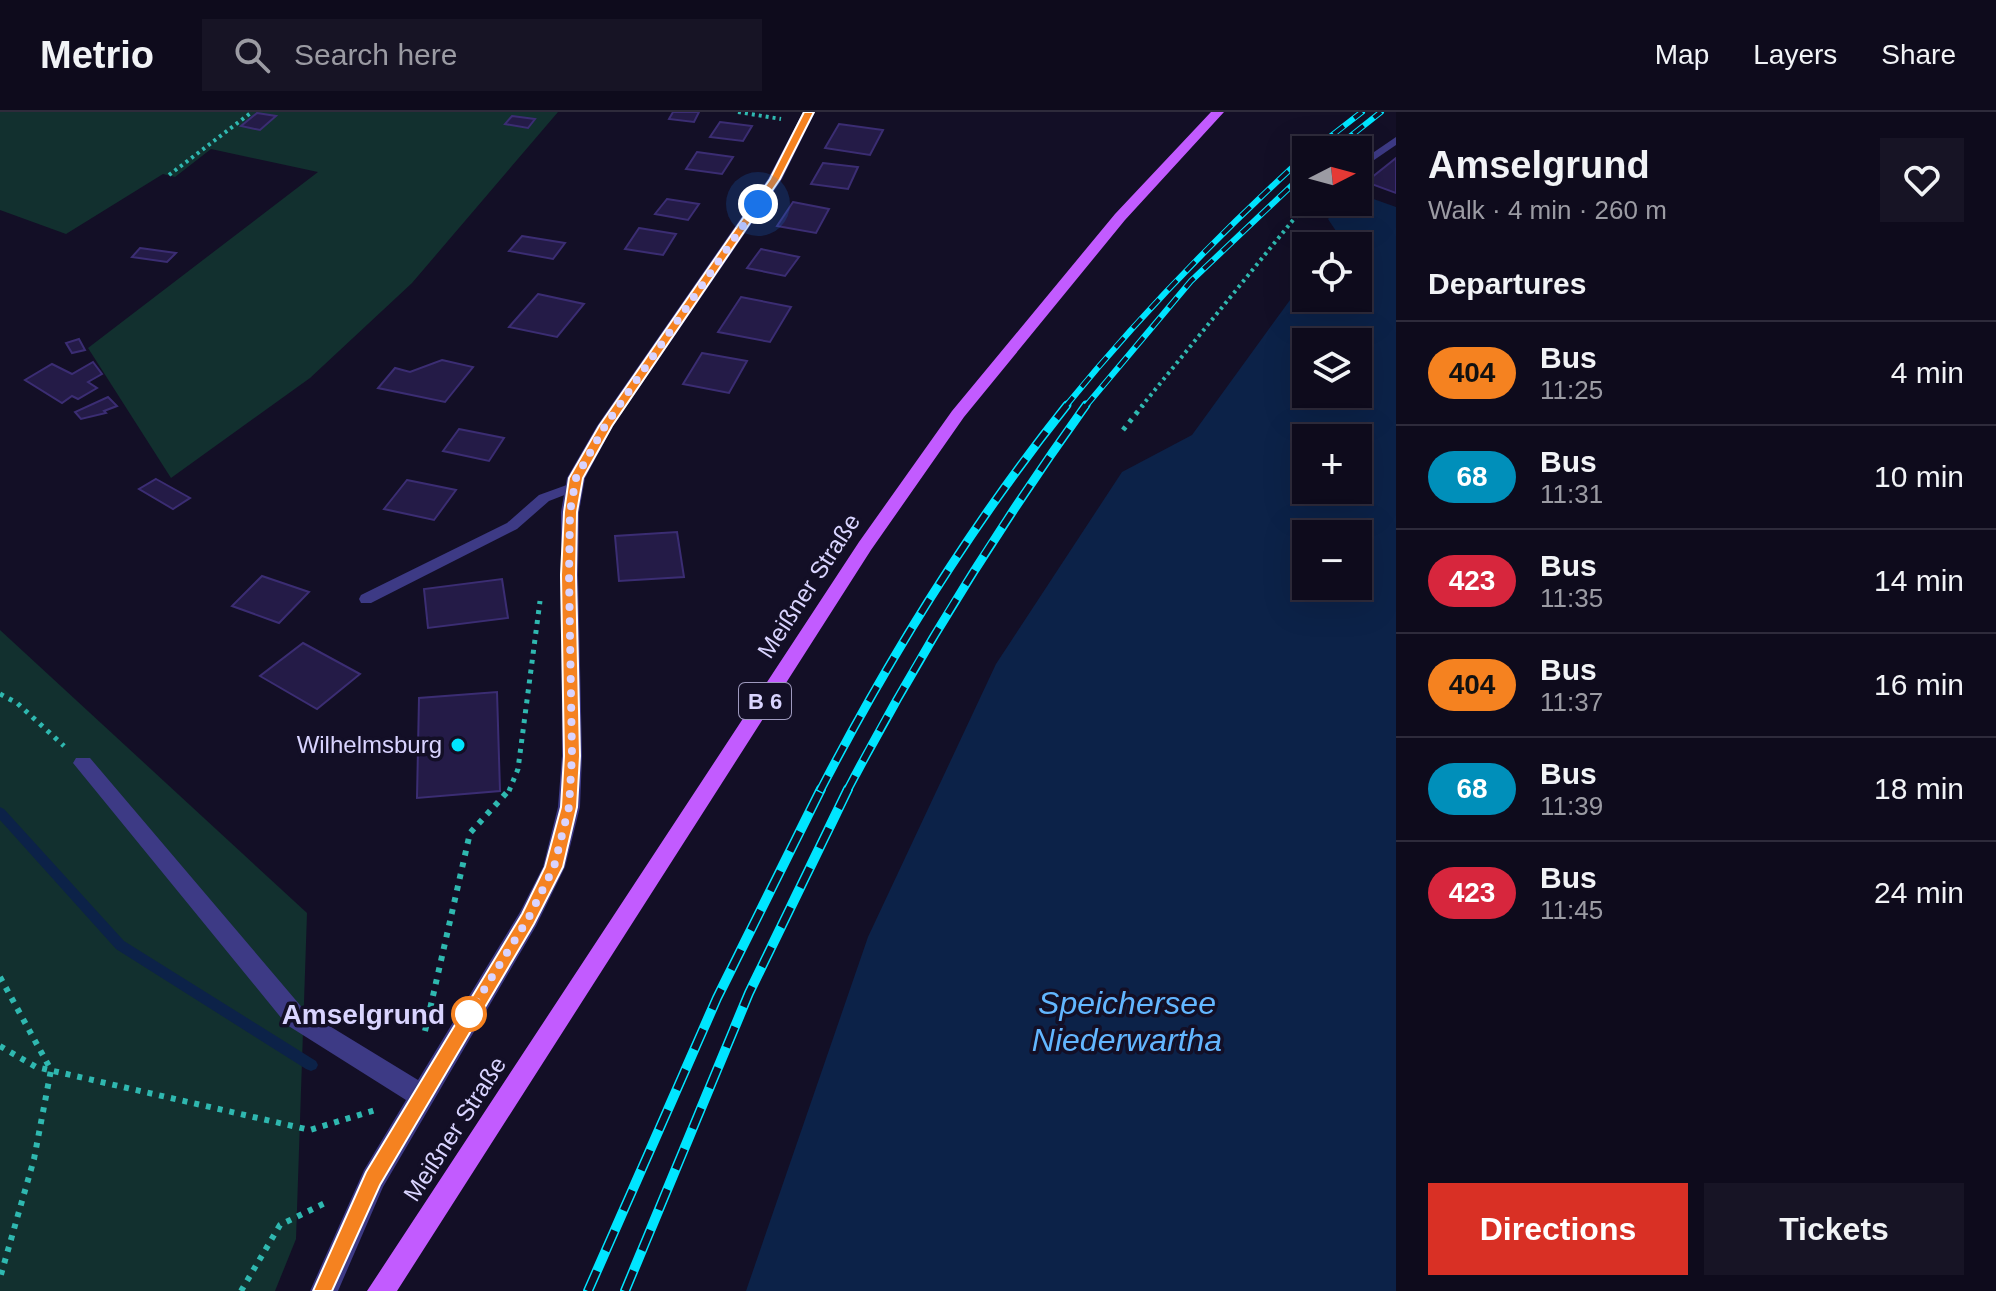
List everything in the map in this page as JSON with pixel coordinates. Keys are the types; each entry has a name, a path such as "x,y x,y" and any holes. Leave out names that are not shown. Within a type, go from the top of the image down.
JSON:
{"main road":[{"name":"Meißner Straße","path":"381,1291 865,546 958,414 1120,217 1218,112"}],"street":[{"path":"324,1291 373,1179 528,919 554,867 569,807 572,756 569,575 575,486 588,453 775,179 807,117"},
{"path":"83,763 296,1018 422,1096"}],"lane":[{"path":"1372,158 1396,140"},
{"path":"366,599 512,526 544,498 575,486"}],"path":[{"path":"169,175 252,112"},
{"path":"738,112 807,117"},
{"path":"1123,430 1296,216"},
{"path":"425,1017 470,833 508,793 518,769 541,595"},
{"path":"0,694 17,703 83,763"},
{"path":"0,977 51,1070 34,1159 0,1278"},
{"path":"0,1046 36,1067 310,1130 422,1096"},
{"path":"241,1291 280,1225 373,1179"}],"green space":[{"path":"0,112 558,112 412,283 310,378 171,478 88,348 318,172 211,149 175,177 163,174 66,234 0,210"},
{"path":"0,630 307,913 296,1239 275,1291 0,1291"}],"water":[{"name":"Speichersee Niederwartha","path":"1372,198 1396,207 1396,1291 746,1291 868,937 996,664 1122,472 1192,435 1292,297 1292,312 1372,312 1372,232 1337,232 1328,219 1331,216 1372,216"}],"building":[{"path":"673,112 699,112 694,122 669,119"},
{"path":"257,113 276,116 260,130 241,126"},
{"path":"512,116 535,119 528,128 505,124"},
{"path":"720,122 752,126 743,141 710,137"},
{"path":"839,124 883,130 870,155 825,148"},
{"path":"697,152 733,157 722,174 686,169"},
{"path":"1396,158 1396,193 1372,184 1372,177"},
{"path":"823,163 858,167 848,189 811,184"},
{"path":"667,199 699,204 688,220 655,214"},
{"path":"793,202 829,209 816,233 777,226"},
{"path":"639,228 676,234 663,255 625,249"},
{"path":"522,236 565,243 553,259 509,251"},
{"path":"140,248 176,253 167,262 132,257"},
{"path":"761,249 799,257 785,276 747,268"},
{"path":"538,294 584,304 557,337 509,327"},
{"path":"741,297 791,307 770,342 718,332"},
{"path":"79,339 85,350 72,353 66,343"},
{"path":"702,353 747,361 729,393 683,384"},
{"path":"442,360 473,367 445,402 378,388 395,368 410,372"},
{"path":"93,362 102,374 88,382 97,388 78,399 72,396 62,403 25,380 52,364 72,374"},
{"path":"108,397 117,406 104,411 106,413 81,419 75,412"},
{"path":"459,429 504,438 489,461 443,451"},
{"path":"156,479 190,498 173,509 139,489"},
{"path":"407,480 456,490 434,520 384,509"},
{"path":"677,532 684,577 619,581 615,536"},
{"path":"262,576 309,592 279,623 232,606"},
{"path":"502,579 508,618 428,628 424,589"},
{"path":"303,643 360,674 317,709 260,676"},
{"name":"Wilhelmsburg","path":"497,692 500,791 417,798 419,698"}],"waterway":[{"path":"0,812 120,945 311,1065"}],"railway":[{"path":"1331,136 1362,112"},
{"path":"1351,136 1381,112"},
{"path":"1065,407 1181,276 1292,168"},
{"path":"1085,407 1191,281 1292,185"},
{"path":"820,791 875,690 934,592 998,497 1067,405"},
{"path":"847,791 960,594 1086,405"},
{"path":"588,1291 717,998 820,791"},
{"path":"625,1291 749,993 847,791"}],"bus line":[{"name":"404","path":"324,1291 373,1179 528,919 554,867 569,807 572,756 569,575 570,512 576,478 605,426 775,179 796,143 809,112"}],"place":[{"name":"Wilhelmsburg","path":"458,745"},
{"name":"Amselgrund","path":"469,1014"}],"route":[{"path":"469,1014 528,919 554,867 569,807 572,756 570,512 576,478 605,426 758,204"}]}
